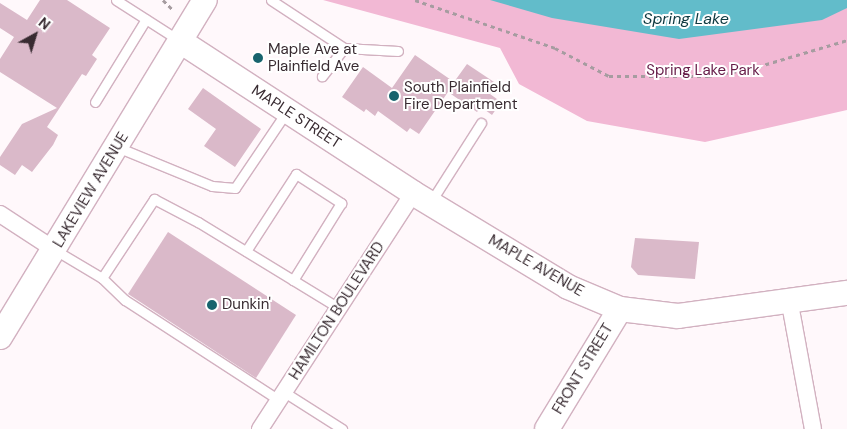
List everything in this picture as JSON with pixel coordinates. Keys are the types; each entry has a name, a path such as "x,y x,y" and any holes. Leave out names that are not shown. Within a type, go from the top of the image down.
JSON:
{"main road":[{"name":"LAKEVIEW AVENUE","path":"0,337 55,250 205,0"},
{"name":"MAPLE STREET","path":"180,41 421,198"},
{"name":"MAPLE AVENUE","path":"421,198 568,287 620,309 678,316 790,304 847,293"},
{"name":"FRONT STREET","path":"547,429 620,309"}],"street":[{"name":"HAMILTON BOULEVARD","path":"260,429 339,308 421,198"},
{"path":"0,214 55,250"},
{"path":"790,304 813,429"}],"lane":[{"path":"116,0 180,41"},
{"path":"270,0 344,48 398,50"},
{"path":"95,102 146,20"},
{"path":"322,76 344,48"},
{"path":"117,147 212,186 235,188 287,111"},
{"path":"421,198 481,123"},
{"path":"246,251 296,174 341,203 293,280"},
{"path":"102,278 154,199 246,251 339,308"},
{"path":"55,250 102,278 125,300 282,396 342,429"}],"path":[{"path":"163,0 174,11"},
{"path":"414,0 555,48 609,76 708,76 750,69 847,40"}],"green space":[{"name":"Spring Lake Park","path":"323,0 847,0 847,110 705,142 587,121 519,84 500,48"}],"water":[{"name":"Spring Lake","path":"490,0 847,0 847,8 822,20 679,39 552,18"}],"building":[{"path":"40,0 67,0 110,28 92,55 97,59 86,76 82,74 47,127 58,135 53,145 32,172 22,165 15,175 0,165 0,157 22,124 57,108 0,72 0,59 14,37 0,28 0,3 27,20"},
{"name":"South Plainfield Fire Department","path":"415,55 454,82 467,64 497,84 490,94 501,102 492,115 481,107 477,112 448,92 419,134 410,128 407,132 378,111 375,116 366,109 364,112 342,97 363,67 392,88"},
{"path":"203,88 261,129 235,167 204,146 216,129 188,109"},
{"name":"Dunkin'","path":"168,232 296,315 256,378 128,294"},
{"path":"635,238 699,242 695,279 638,275 631,267"}],"place":[{"name":"Maple Ave at Plainfield Ave","path":"258,58"},
{"name":"South Plainfield Fire Department","path":"394,96"},
{"name":"Dunkin'","path":"212,305"}]}
